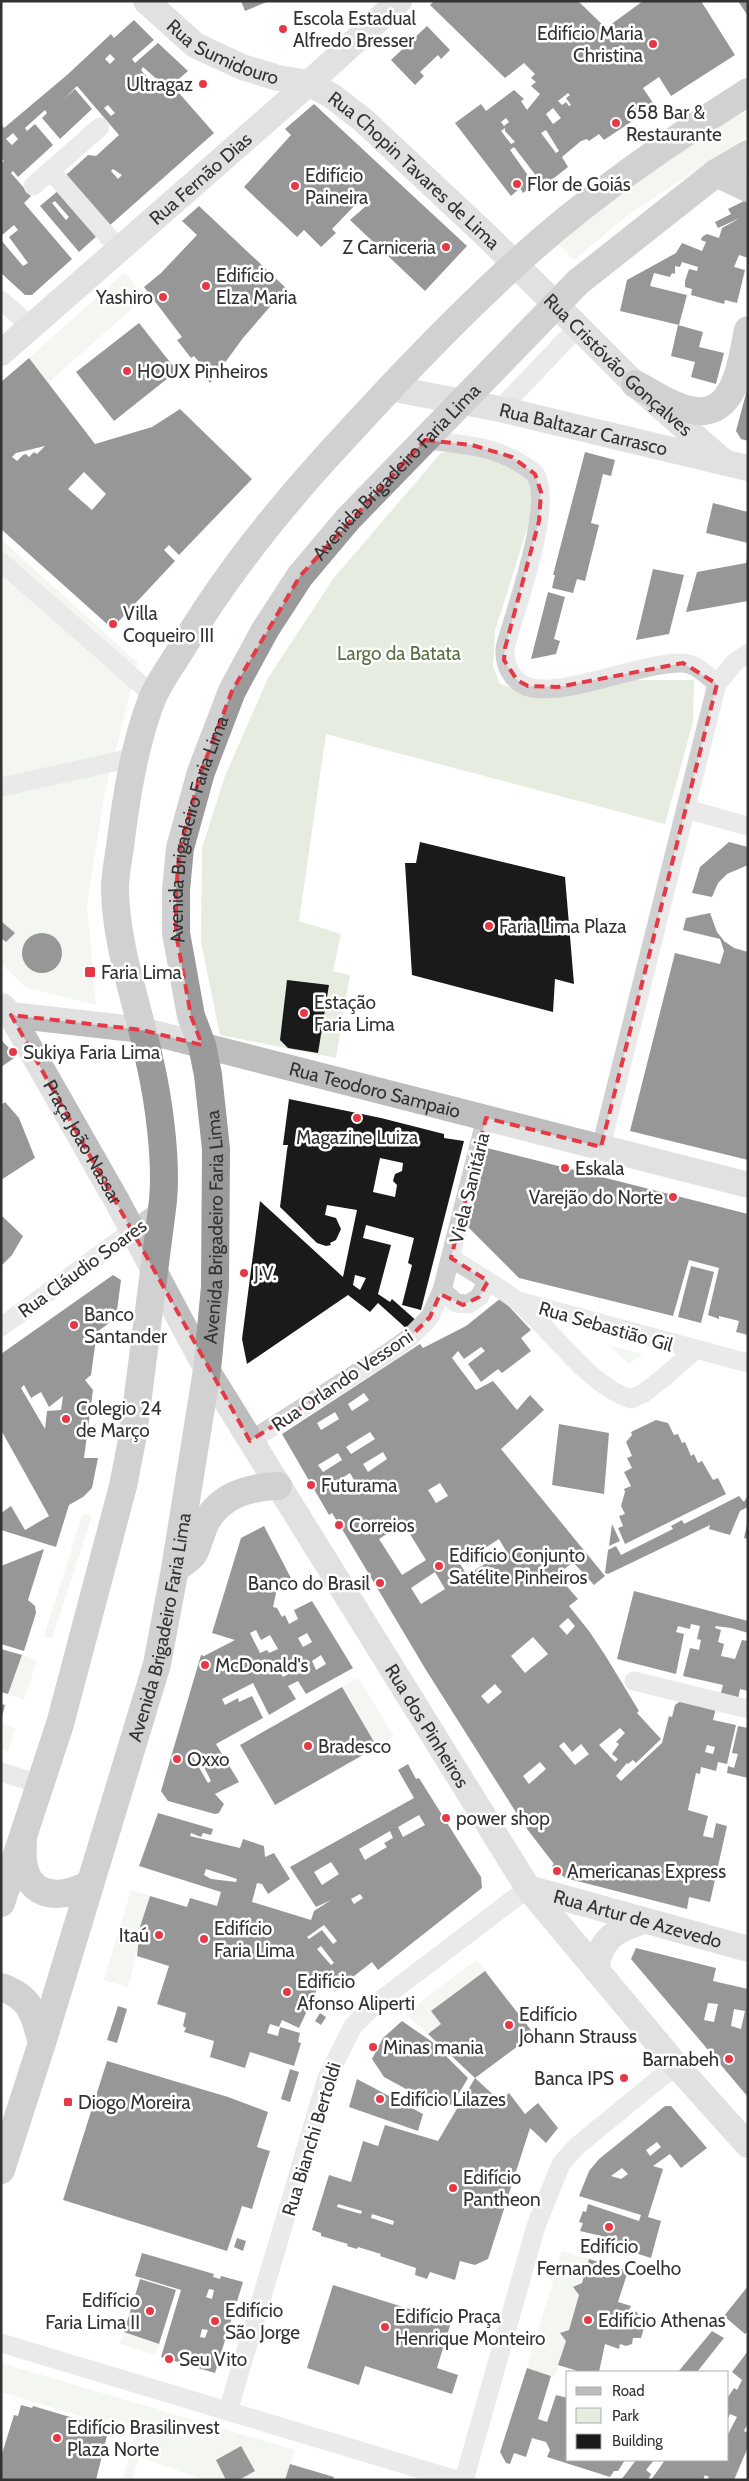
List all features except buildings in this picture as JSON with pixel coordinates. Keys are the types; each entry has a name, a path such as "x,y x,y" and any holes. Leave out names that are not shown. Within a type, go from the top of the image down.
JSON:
{"highway":[{"path":"1,1903 60,1724 123,1486 133,1435 165,1189 150,1061 123,955 115,887 123,820 136,757 154,696 216,593 250,547 280,509 388,388 516,263 632,168 748,92"},
{"name":"Avenida Brigadeiro Faria Lima","path":"1,2170 42,2043 157,1664 208,1370 215,1287 216,1149 208,1075 202,1045 191,1016 176,933 176,890 180,848 204,763 232,691 265,630 300,576 348,519 578,282 716,173 748,154"},
{"path":"716,173 748,188"},
{"path":"635,384 674,404 696,411 711,409 725,400 737,377 748,330"},
{"path":"175,1569 194,1556 204,1527 222,1502 249,1488 278,1486"},
{"path":"24,1835 23,1865 26,1874 38,1888 57,1896 74,1892 90,1884"},
{"path":"1,1987 14,1992 26,2001 34,2013 42,2043"}],"main road":[{"name":"Rua Sumidouro","path":"146,1 195,45 242,67 278,78 309,83"},
{"name":"Rua Fernão Dias","path":"1,353 309,83 399,1"},
{"name":"Rua Chopin Tavares de Lima","path":"309,83 332,96 362,120 516,263"},
{"name":"Rua Cristóvão Gonçalves","path":"516,263 635,384 736,465"},
{"name":"Rua Baltazar Carrasco","path":"388,388 500,409 736,465"},
{"name":"Rua Teodoro Sampaio","path":"6,1010 142,1030 748,1185"},
{"name":"Praça João Nassar","path":"6,1010 154,1271"},
{"name":"Rua dos Pinheiros","path":"154,1271 208,1370 250,1441 528,1888 676,2065 748,2145"},
{"name":"Rua Artur de Azevedo","path":"528,1888 579,1900 748,1949"},
{"path":"597,1971 598,1956 603,1945 613,1933 645,1920"}],"street":[{"path":"34,186 100,128"},
{"path":"51,171 119,250"},
{"path":"1,300 31,327"},
{"path":"500,409 578,327"},
{"path":"425,440 472,445 512,456 535,474 541,492 539,521 505,648 504,660 508,670 517,680 528,686 558,687 661,665 683,663 696,667 717,684"},
{"path":"1,562 154,696"},
{"path":"601,1147 717,684 735,662 748,653"},
{"path":"1,787 136,757"},
{"path":"686,809 748,826"},
{"name":"Viela Sanitária","path":"451,1258 486,1118"},
{"name":"Rua Cláudio Soares","path":"1,1327 162,1209"},
{"name":"Rua Sebastião Gil","path":"451,1258 517,1301 617,1395 631,1399 644,1393 695,1350"},
{"name":"Rua Orlando Vessoni","path":"250,1441 410,1337 430,1317 442,1290 451,1258"},
{"path":"442,1290 456,1303 469,1304 479,1297 488,1281"},
{"name":"Rua Sebastião Gil","path":"517,1301 748,1363"},
{"path":"634,1680 748,1708"},
{"path":"1,1772 40,1784"},
{"name":"Rua Bianchi Bertoldi","path":"228,2411 327,2078 353,2026 396,1987 528,1888"},
{"path":"464,2480 536,2226 562,2164 577,2146 676,2065"},
{"path":"1,2343 457,2480"}],"highlighted area":[{"path":"425,440 472,445 512,457 535,474 541,492 539,521 505,648 504,660 517,680 528,686 558,687 683,663 717,684 601,1147 486,1118 451,1258 488,1281 479,1297 463,1305 440,1294 430,1317 410,1337 250,1441 11,1015 142,1030 202,1045 191,1016 176,933 176,890 180,848 201,772 232,691 300,576"}],"green space":[{"path":"748,110 748,136 628,215 574,260 556,242 689,144"},
{"path":"125,272 145,297 48,383 29,358"},
{"name":"Largo da Batata","path":"460,449 520,466 538,494 495,631 493,667 500,684 547,699 619,680 694,680 693,722 665,824 326,734 299,921 341,934 333,971 350,975 336,1058 220,1035 201,942 202,848 225,776 268,678 333,579 441,453"},
{"path":"1,539 138,663 104,797 87,905 96,1005 27,988 1,964"},
{"path":"610,1346 643,1354 629,1364"},
{"path":"83,1513 92,1516 52,1639 44,1636"},
{"path":"22,1655 37,1661 24,1700 8,1694"},
{"path":"358,1678 394,1736 377,1747 342,1687"},
{"path":"1,1723 15,1728 8,1752 1,1749"},
{"path":"131,1890 150,1896 128,1987 104,1980"},
{"path":"476,1960 485,1971 432,2011 441,2024 428,2034 405,2014"},
{"path":"562,2251 589,2259 582,2283 574,2287 579,2295 569,2330 560,2333 566,2341 555,2377 527,2368"},
{"path":"124,2332 159,2344 156,2355 120,2344"},
{"path":"1,2363 295,2450 285,2480 205,2480 139,2457 132,2480 123,2477 136,2433 1,2392"}],"place":[{"name":"Escola Estadual Alfredo Bresser","path":"283,29"},
{"name":"Edifício Maria Christina","path":"653,44"},
{"name":"Ultragaz","path":"203,84"},
{"name":"658 Bar & Restaurante","path":"616,123"},
{"name":"Flor de Goiás","path":"517,184"},
{"name":"Edifício Paineira","path":"295,186"},
{"name":"Z Carniceria","path":"446,247"},
{"name":"Edifício Elza Maria","path":"206,286"},
{"name":"Yashiro","path":"163,297"},
{"name":"HOUX Pinheiros","path":"127,371"},
{"name":"Villa Coqueiro III","path":"113,624"},
{"name":"Faria Lima Plaza","path":"489,926"},
{"name":"Faria Lima","path":"90,972"},
{"name":"Estação Faria Lima","path":"304,1013"},
{"name":"Sukiya Faria Lima","path":"13,1052"},
{"name":"Magazine Luiza","path":"357,1118"},
{"name":"Eskala","path":"565,1168"},
{"name":"Varejão do Norte","path":"673,1197"},
{"name":"J.V.","path":"244,1273"},
{"name":"Banco Santander","path":"74,1325"},
{"name":"Colegio 24 de Março","path":"66,1419"},
{"name":"Futurama","path":"311,1485"},
{"name":"Correios","path":"339,1525"},
{"name":"Edifício Conjunto Satélite Pinheiros","path":"439,1566"},
{"name":"Banco do Brasil","path":"380,1583"},
{"name":"McDonald's","path":"205,1665"},
{"name":"Bradesco","path":"308,1746"},
{"name":"Oxxo","path":"177,1759"},
{"name":"power shop","path":"446,1818"},
{"name":"Americanas Express","path":"557,1871"},
{"name":"Itaú","path":"159,1935"},
{"name":"Edifício Faria Lima","path":"204,1939"},
{"name":"Edifício Afonso Aliperti","path":"287,1992"},
{"name":"Edifício Johann Strauss","path":"509,2025"},
{"name":"Minas mania","path":"373,2047"},
{"name":"Barnabeh","path":"729,2059"},
{"name":"Banca IPS","path":"624,2078"},
{"name":"Edifício Lilazes","path":"380,2099"},
{"name":"Diogo Moreira","path":"68,2102"},
{"name":"Edifício Pantheon","path":"453,2188"},
{"name":"Edifício Fernandes Coelho","path":"609,2227"},
{"name":"Edifício Faria Lima II","path":"150,2311"},
{"name":"Edifício Athenas","path":"588,2320"},
{"name":"Edifício São Jorge","path":"215,2321"},
{"name":"Edifício Praça Henrique Monteiro","path":"385,2327"},
{"name":"Seu Vito","path":"169,2359"},
{"name":"Edifício Brasilinvest Plaza Norte","path":"57,2438"}]}
